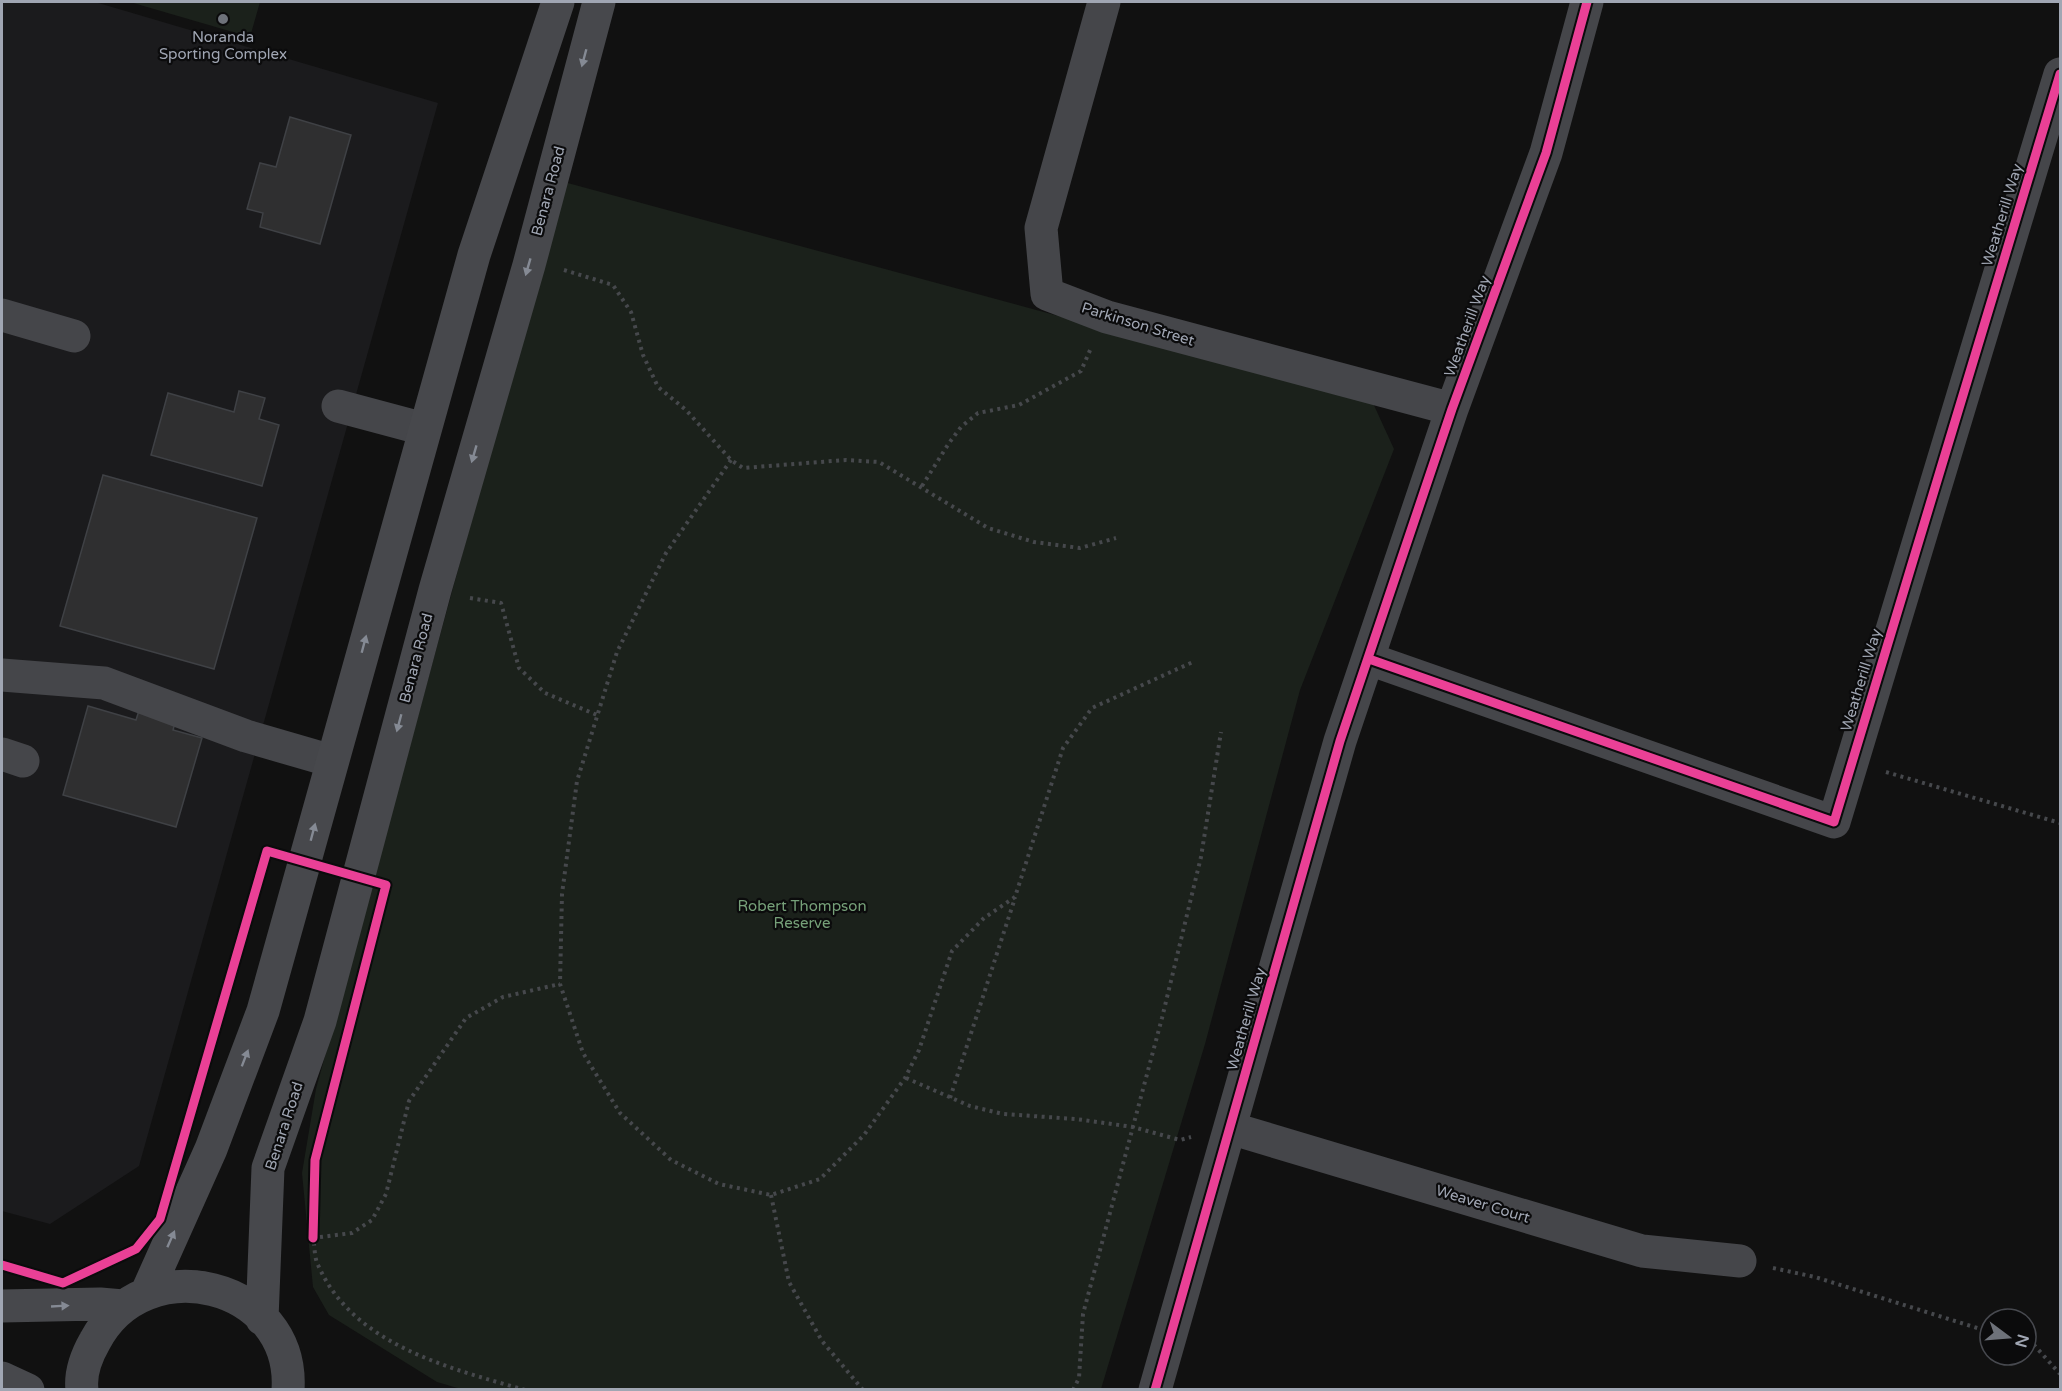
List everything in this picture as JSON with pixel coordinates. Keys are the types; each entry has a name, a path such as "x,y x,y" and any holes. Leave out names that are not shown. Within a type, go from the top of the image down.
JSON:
{"main road":[{"path":"82,1389 88,1355 102,1328 135,1299 211,1149 263,1011 474,255 558,2"},
{"name":"Benara Road","path":"262,1319 268,1168 320,1021 435,590 529,265 599,2"},
{"path":"2,1306 100,1304 135,1299 178,1285 209,1287 238,1299 262,1319 275,1336 296,1386"},
{"path":"2,1378 28,1389"}],"street":[{"name":"Parkinson Street","path":"1104,2 1041,228 1047,294 1101,315 1452,410"},
{"name":"Weatherill Way","path":"1155,1389 1340,741 1452,410 1546,153 1587,2"},
{"name":"Weatherill Way","path":"1369,659 1834,822 2061,74"},
{"path":"2,315 74,336"},
{"path":"338,406 424,429"},
{"path":"2,675 104,683 246,736 332,761"},
{"name":"Weaver Court","path":"1230,1128 1642,1251 1740,1262"}],"path":[{"path":"529,265 552,266 613,285 631,312 643,355 658,387 686,410 731,460 743,468 846,460 879,462 988,528 1034,542 1080,549 1116,538"},
{"path":"922,486 961,427 978,413 1019,405 1081,371 1088,358 1101,315"},
{"path":"731,460 666,553 617,652 577,781 562,894 560,984 583,1053 620,1113 671,1160 719,1184 771,1195 820,1179 864,1135 905,1078 919,1050 952,951 984,918 1015,897"},
{"path":"463,597 501,603 519,668 545,693 597,715"},
{"path":"950,1098 1063,748 1092,708 1195,661"},
{"path":"1073,1389 1079,1378 1083,1314 1201,857 1221,732"},
{"path":"1852,762 2061,823"},
{"path":"314,1238 352,1233 372,1220 386,1194 409,1101 466,1018 503,997 560,984"},
{"path":"905,1078 950,1098 1003,1114 1076,1119 1133,1127 1180,1140 1230,1128"},
{"path":"771,1195 789,1282 822,1341 863,1389"},
{"path":"314,1227 317,1264 338,1300 376,1332 426,1360 525,1389"},
{"path":"1740,1262 1815,1277 1978,1328"},
{"path":"2038,1349 2061,1374"}],"shaded area":[{"path":"2,2 95,2 438,103 139,1166 50,1224 2,1211"}],"green space":[{"name":"Noranda Sporting Complex","path":"130,2 260,2 250,37"},
{"name":"Robert Thompson Reserve","path":"564,182 1372,401 1394,449 1300,690 1205,1044 1101,1389 461,1389 437,1382 329,1315 313,1287 302,1173 316,1089"}],"building":[{"path":"290,117 351,135 320,244 260,227 263,213 247,209 260,163 276,167"},
{"path":"239,391 265,398 259,419 279,425 262,486 151,455 168,393 234,412"},
{"path":"103,475 257,518 214,669 60,626"},
{"path":"142,701 178,712 173,730 202,738 176,827 63,795 88,706 136,720"}],"cycle path":[{"path":"1155,1390 1340,741 1452,409 1546,153 1587,2"},
{"path":"1369,659 1834,822 2060,74"},
{"path":"2,1265 63,1283 136,1249 160,1219 267,851 386,885 315,1160 313,1238"}],"place":[{"name":"Noranda Sporting Complex","path":"223,19"}]}
